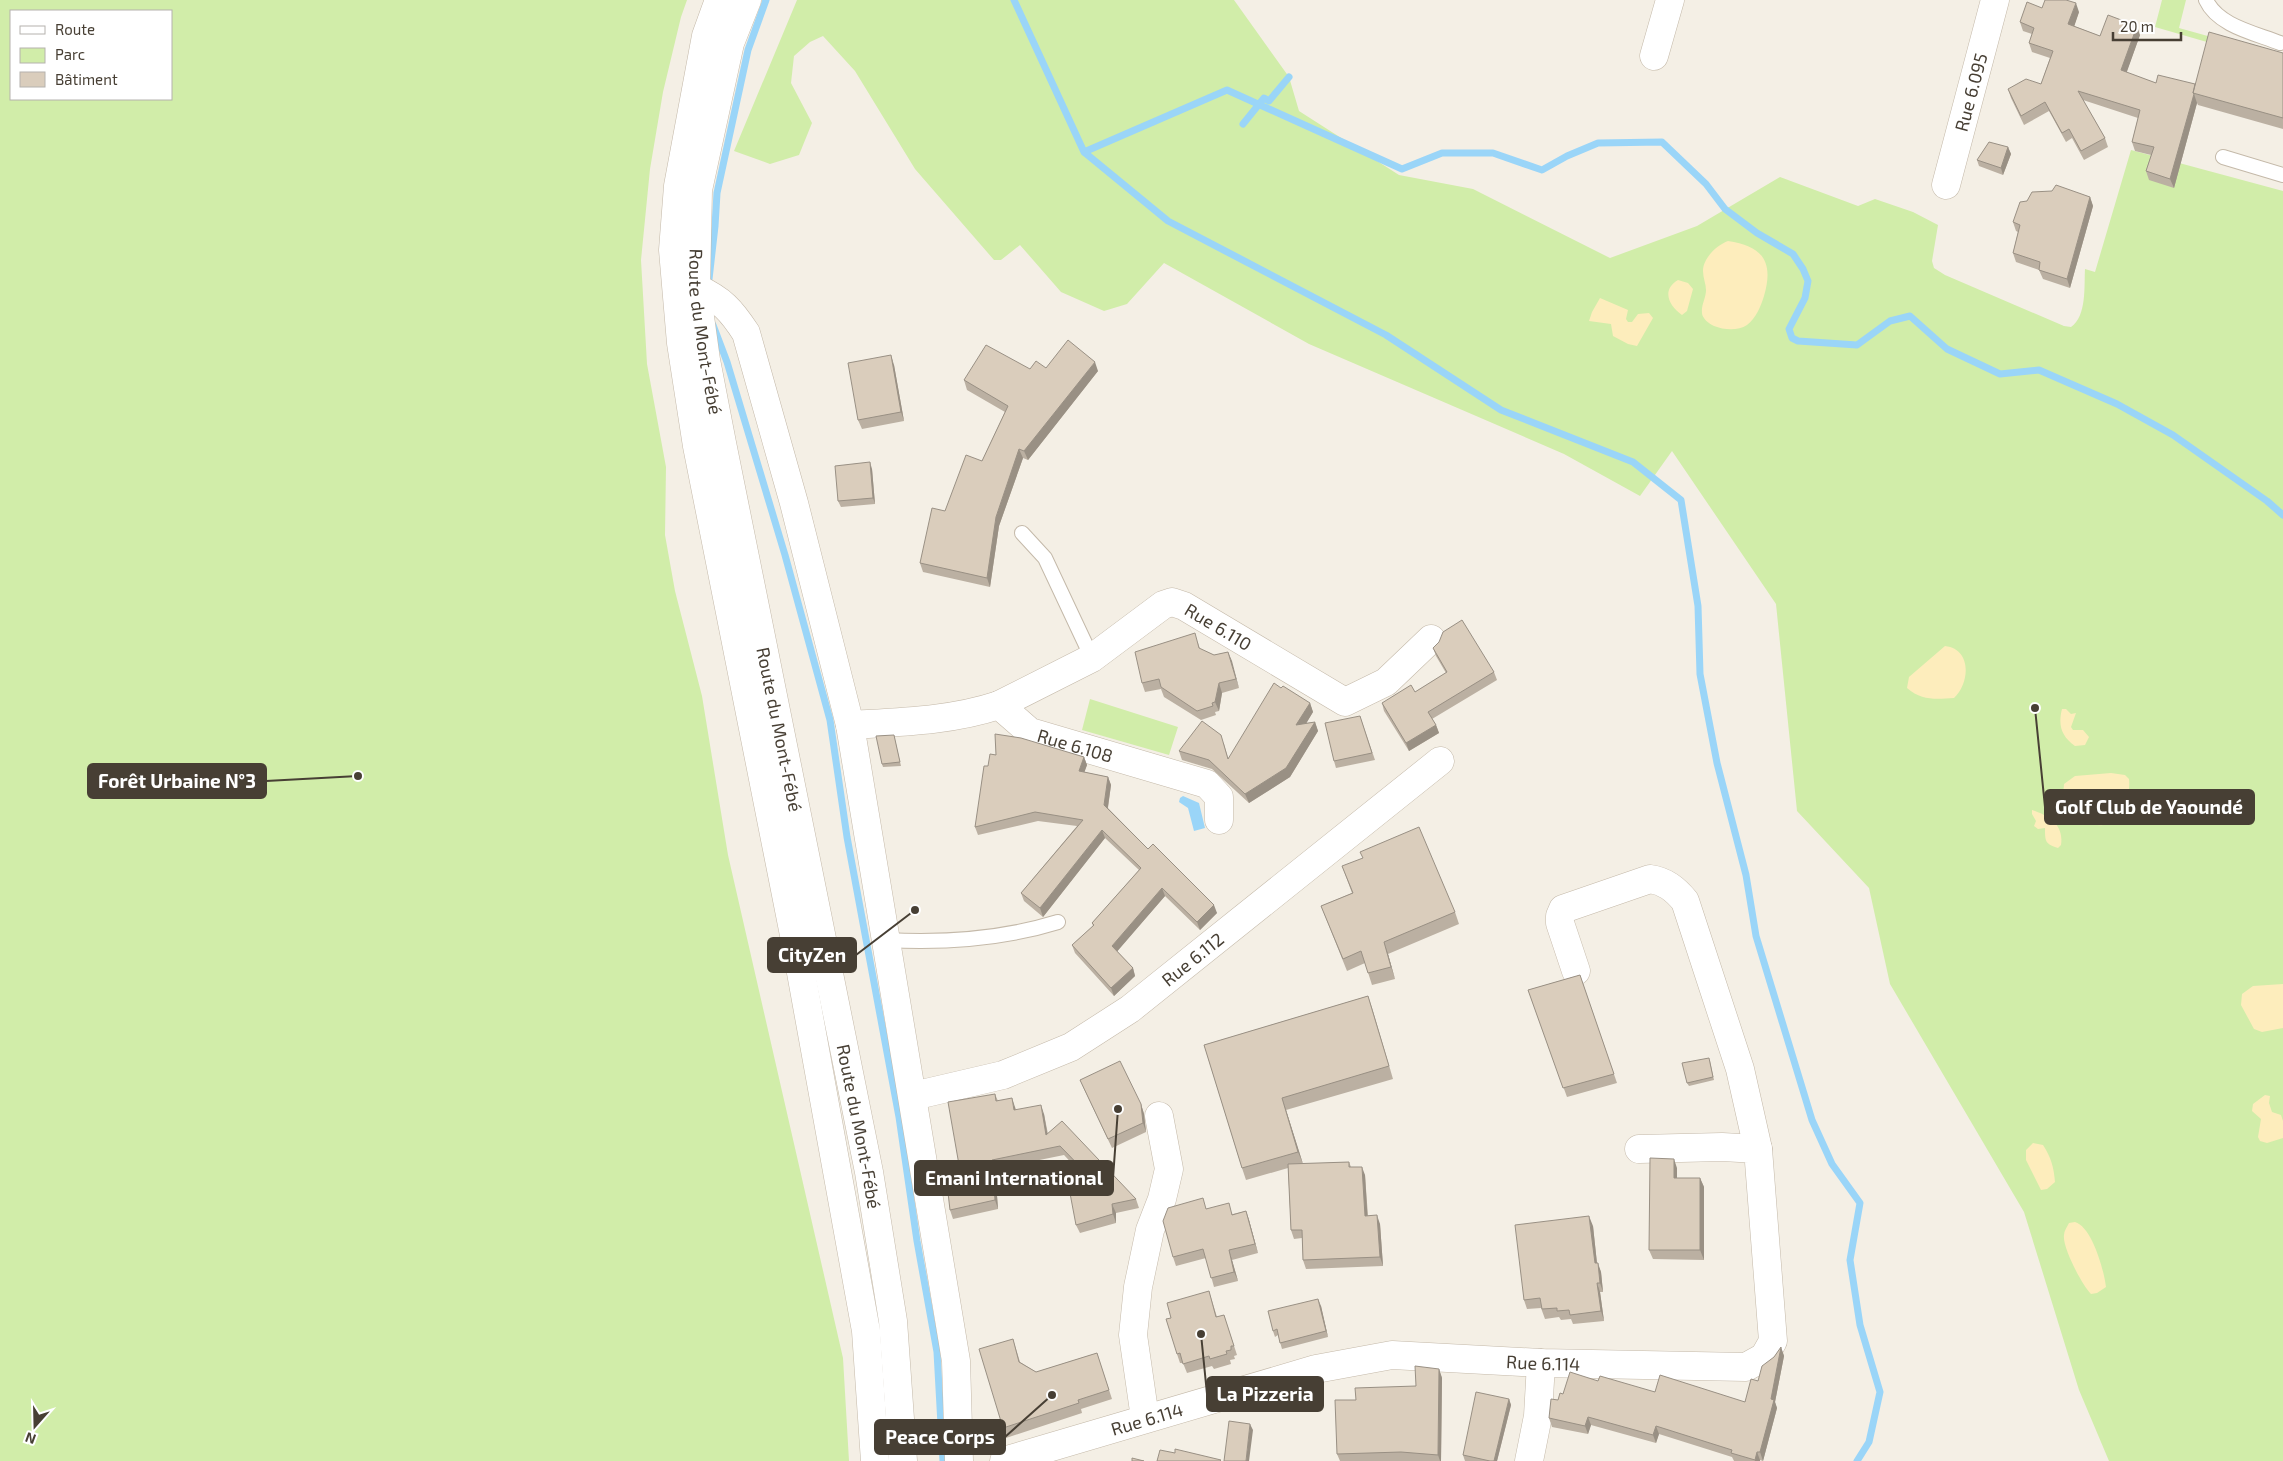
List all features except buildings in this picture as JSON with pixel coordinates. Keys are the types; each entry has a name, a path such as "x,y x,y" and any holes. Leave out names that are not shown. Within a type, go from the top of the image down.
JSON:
{"street":[{"name":"Route du Mont-Fébé","path":"718,0 706,36 678,186 673,250 681,343 697,446 796,945 864,1321 875,1461"},
{"name":"Route du Mont-Fébé","path":"747,0 730,43 698,190 696,288 706,360 722,443 869,1172 893,1322 903,1461"},
{"path":"1654,56 1670,0"},
{"name":"Rue 6.095","path":"1946,185 1995,0"},
{"path":"696,288 716,297 732,311 746,333 794,503 850,726 956,1361 959,1461"},
{"name":"Rue 6.110","path":"999,705 1092,658 1163,605 1172,602 1184,606 1345,702 1386,682 1431,639"},
{"path":"850,726 933,719 983,710 999,705"},
{"name":"Rue 6.108","path":"999,705 1030,732 1207,784 1219,798 1219,820"},
{"name":"Rue 6.112","path":"913,1096 1003,1075 1071,1047 1130,1009 1440,762"},
{"name":"Rue 6.114","path":"1004,1461 1316,1369 1392,1355 1541,1363 1746,1367 1764,1357 1773,1340 1758,1148 1740,1069 1714,996 1685,901 1677,891 1661,881 1650,879 1564,909 1560,916 1560,924 1576,971"},
{"path":"1145,1418 1133,1336 1138,1287 1150,1230 1162,1199 1169,1170 1159,1116"},
{"path":"1639,1149 1722,1146 1758,1148"},
{"path":"1529,1461 1538,1416 1541,1363"}],"lane":[{"path":"2206,0 2210,8 2223,20 2280,43"},
{"path":"2223,157 2283,175"},
{"path":"1022,533 1045,558 1092,658"},
{"path":"887,940 930,942 987,937 1034,930 1058,922"}],"green space":[{"path":"0,0 687,0 681,17 663,92 650,169 641,260 647,364 666,467 665,535 675,591 702,696 728,855 843,1358 849,1461 0,1461"},
{"path":"797,0 1234,0 1289,77 1299,111 1399,175 1473,189 1610,258 1697,226 1780,177 1858,206 1875,199 1913,212 1938,225 1932,261 1934,268 1945,275 2064,326 2071,327 2080,316 2082,308 2085,269 2095,272 2131,150 2283,191 2283,1461 2109,1461 2079,1390 2024,1212 1890,984 1869,888 1797,811 1776,604 1672,451 1640,496 1564,454 1309,344 1164,263 1127,304 1104,311 1061,292 1020,245 1001,260 994,260 915,169 855,71 823,36 810,42 794,56 791,83 812,123 799,155 770,164 734,151"},
{"path":"2162,0 2186,0 2179,28 2283,57 2283,64 2155,27"},
{"path":"1090,699 1178,727 1169,755 1082,730"}],"sand":[{"path":"1728,241 1740,243 1757,252 1763,258 1768,274 1764,296 1758,312 1747,325 1735,329 1712,325 1702,315 1706,290 1703,274 1705,261 1719,246"},
{"path":"1678,280 1688,283 1693,289 1687,311 1682,315 1671,303 1668,293 1673,284"},
{"path":"1600,298 1628,310 1626,319 1628,322 1632,322 1638,314 1649,313 1653,318 1637,346 1628,344 1613,336 1611,324 1589,321"},
{"path":"1945,646 1954,648 1960,653 1966,668 1963,684 1954,698 1935,699 1924,697 1907,688 1909,677"},
{"path":"2062,709 2066,709 2071,714 2076,713 2071,727 2073,730 2083,730 2089,737 2085,745 2075,746 2064,734 2060,720"},
{"path":"2111,773 2125,775 2129,779 2127,800 2115,819 2110,823 2097,825 2091,824 2073,814 2063,799 2064,784 2075,776"},
{"path":"2032,810 2050,818 2058,827 2061,845 2058,848 2050,845 2047,841 2045,828 2038,829 2034,826 2036,821"},
{"path":"2283,984 2283,1028 2262,1032 2254,1029 2241,1005 2242,994 2253,986"},
{"path":"2265,1095 2270,1096 2269,1103 2272,1112 2281,1115 2283,1121 2283,1138 2267,1143 2260,1141 2258,1137 2261,1119 2252,1111 2253,1104"},
{"path":"2033,1143 2043,1145 2052,1163 2055,1182 2047,1189 2041,1190 2026,1160 2026,1150"},
{"path":"2075,1222 2087,1232 2100,1260 2106,1287 2097,1293 2091,1294 2087,1289 2073,1266 2066,1248 2064,1232 2069,1223"}],"water":[{"path":"1183,796 1199,803 1205,828 1194,831 1188,808 1179,802"}],"waterway":[{"path":"709,279 717,193 748,50 766,0"},
{"path":"1014,0 1084,152 1168,221 1386,335 1501,410 1633,462 1681,500 1698,606 1700,674 1717,763 1746,875 1756,936 1812,1120 1832,1164 1860,1203 1850,1260 1860,1325 1880,1392 1869,1442 1857,1461"},
{"path":"1243,124 1264,98 1269,101 1289,77"},
{"path":"1084,152 1227,90 1402,169 1442,153 1493,153 1542,170 1567,156 1598,143 1662,142 1706,184 1725,209 1757,233 1793,254 1803,269 1808,281 1805,298 1789,329 1792,338 1798,341 1857,345 1890,321 1910,316 1947,349 2000,374 2039,370 2117,404 2173,435 2267,501 2283,515"},
{"path":"713,325 727,362 785,555 830,720 847,837 899,1117 917,1241 937,1352 943,1461"}],"place":[{"name":"Golf Club de Yaoundé","path":"2035,708"},
{"name":"Forêt Urbaine N°3","path":"358,776"},
{"name":"CityZen","path":"915,910"},
{"name":"Emani International","path":"1118,1109"},
{"name":"La Pizzeria","path":"1201,1334"},
{"name":"Peace Corps","path":"1052,1395"}]}
